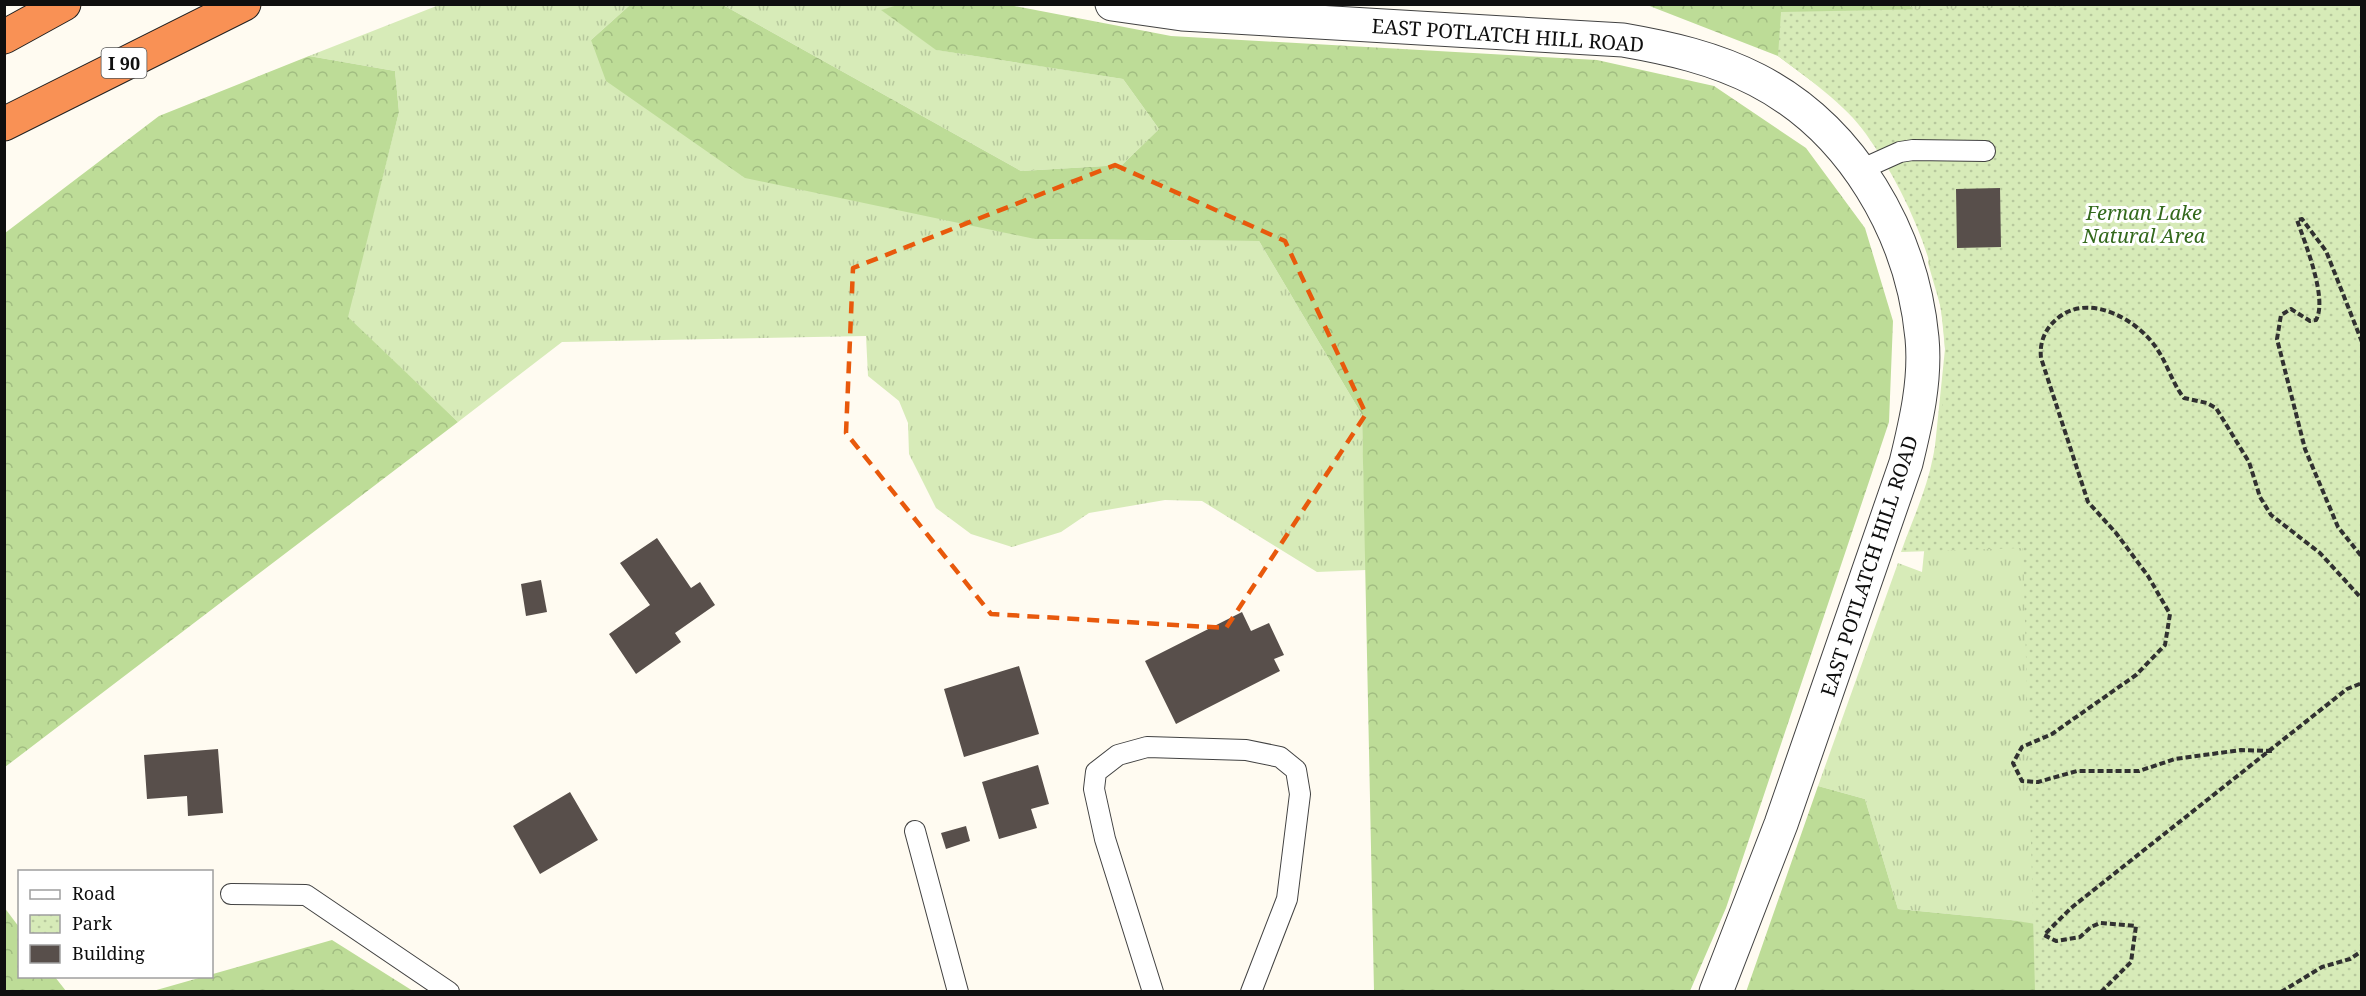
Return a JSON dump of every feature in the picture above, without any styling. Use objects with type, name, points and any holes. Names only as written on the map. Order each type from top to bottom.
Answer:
[{"type":"highway","points":[[4,37],[64,4]]},
{"type":"highway","name":"I 90","points":[[4,124],[244,4]]},
{"type":"street","name":"EAST POTLATCH HILL ROAD","points":[[1112,4],[1182,14],[1604,39],[1671,48],[1717,63],[1758,81],[1793,103],[1830,136],[1860,170],[1884,208],[1902,249],[1915,291],[1922,338],[1922,378],[1916,421],[1906,463],[1781,824],[1716,992]]},
{"type":"lane","points":[[1860,170],[1899,152],[1913,150],[1984,151]]},
{"type":"lane","points":[[1154,992],[1105,839],[1094,789],[1096,772],[1118,755],[1147,747],[1246,750],[1280,757],[1296,770],[1300,794],[1287,899],[1251,992]]},
{"type":"lane","points":[[915,831],[958,992]]},
{"type":"lane","points":[[231,894],[306,895],[449,992]]},
{"type":"path","points":[[2361,342],[2326,251],[2312,235],[2307,223],[2302,219],[2297,220],[2320,292],[2320,313],[2316,320],[2310,321],[2291,309],[2281,315],[2277,339],[2305,449],[2338,527],[2361,557]]},
{"type":"path","points":[[2272,751],[2241,750],[2175,759],[2139,771],[2077,771],[2037,782],[2022,781],[2013,763],[2022,747],[2052,734],[2136,675],[2165,645],[2170,614],[2142,568],[2116,533],[2088,502],[2041,358],[2040,347],[2044,334],[2064,314],[2073,309],[2100,308],[2144,334],[2158,350],[2184,398],[2207,403],[2216,408],[2249,462],[2260,497],[2271,514],[2320,553],[2361,599]]},
{"type":"path","points":[[2101,992],[2131,962],[2136,926],[2100,923],[2091,927],[2080,937],[2063,941],[2056,941],[2044,935],[2071,908],[2347,690],[2361,683]]},
{"type":"path","points":[[2281,992],[2322,967],[2350,959],[2361,951]]},
{"type":"highlighted area","points":[[1115,165],[1285,241],[1366,414],[1226,628],[991,614],[846,433],[853,268]]},
{"type":"green space","points":[[901,4],[1009,5],[1171,36],[1597,60],[1714,86],[1806,148],[1865,228],[1893,321],[1889,422],[1726,908],[1690,991],[1374,991],[1362,415],[1259,241],[1035,239],[745,178],[606,81],[591,40],[630,5],[723,5],[1021,171],[1122,165],[1159,129],[1123,79],[936,50],[881,10]]},
{"type":"green space","points":[[439,5],[630,5],[591,40],[1035,239],[1259,241],[1362,415],[1366,570],[1317,572],[1202,501],[1165,500],[1089,513],[1061,532],[1012,547],[971,534],[936,508],[909,454],[908,423],[899,401],[868,376],[866,336],[562,342],[458,422],[347,317],[399,112],[395,71],[309,56]]},
{"type":"green space","points":[[723,5],[901,5],[882,10],[937,50],[1123,79],[1159,129],[1122,165],[1021,171]]},
{"type":"green space","points":[[1647,5],[1909,5],[1958,59],[1817,85],[1778,56]]},
{"type":"green space","name":"Fernan Lake Natural Area","points":[[1909,5],[2361,5],[2361,991],[2011,920],[1898,909],[1865,799],[1818,786],[1898,563],[1922,572],[1945,349],[1941,308],[1928,263],[1958,59]]},
{"type":"green space","name":"Fernan Lake Natural Area","points":[[2128,5],[2361,5],[2361,991],[2035,991],[2023,548],[1901,552],[1930,469],[1942,403],[1945,349],[1943,320],[1937,292],[1921,236],[1909,209],[1882,158],[1866,134],[1837,102],[1778,56],[1781,12]]},
{"type":"green space","points":[[309,56],[395,71],[399,112],[348,317],[458,422],[5,767],[5,233],[159,116]]},
{"type":"green space","points":[[1818,786],[1865,799],[1898,909],[2011,920],[2289,966],[2327,992],[1746,992]]},
{"type":"green space","points":[[4,907],[18,926],[18,978],[56,978],[66,991],[5,991]]},
{"type":"green space","points":[[332,940],[413,991],[153,991],[199,978],[213,978],[213,974]]},
{"type":"building","points":[[2000,188],[2001,247],[1957,248],[1956,189]]},
{"type":"building","points":[[657,538],[691,588],[700,582],[715,605],[675,633],[681,642],[636,674],[609,634],[650,605],[620,563]]},
{"type":"building","points":[[541,580],[547,612],[526,616],[521,584]]},
{"type":"building","points":[[1242,612],[1251,631],[1269,623],[1284,655],[1274,659],[1280,671],[1176,724],[1145,661]]},
{"type":"building","points":[[1019,666],[1039,734],[964,757],[944,689]]},
{"type":"building","points":[[218,749],[223,813],[188,816],[187,796],[147,799],[144,755]]},
{"type":"building","points":[[1038,765],[1049,804],[1031,809],[1037,828],[999,839],[982,782]]},
{"type":"building","points":[[570,792],[598,840],[540,874],[513,826]]},
{"type":"building","points":[[966,826],[970,841],[946,849],[941,833]]}]
